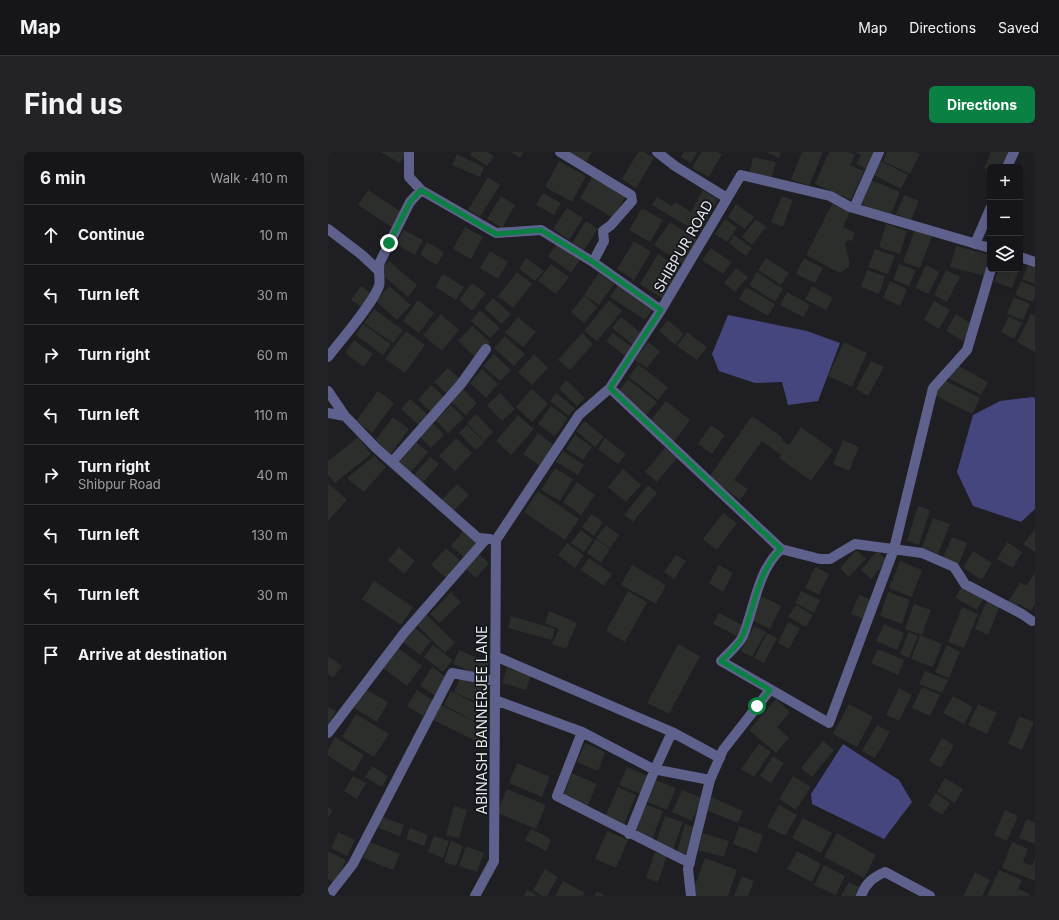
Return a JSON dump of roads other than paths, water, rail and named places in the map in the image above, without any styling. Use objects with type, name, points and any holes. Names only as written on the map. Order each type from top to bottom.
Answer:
[{"type":"street","points":[[409,152],[409,178],[421,190],[496,234],[541,230],[593,262],[661,310]]},
{"type":"street","points":[[560,152],[631,194],[632,201],[603,232],[604,242],[593,262]]},
{"type":"street","points":[[656,152],[675,166],[727,198]]},
{"type":"street","points":[[854,208],[879,152]]},
{"type":"street","points":[[1008,164],[1014,152]]},
{"type":"street","name":"SHIBPUR ROAD","points":[[328,733],[404,633],[491,540],[579,415],[610,388],[661,310],[741,175],[830,196],[854,208],[987,247]]},
{"type":"street","points":[[328,357],[364,309],[379,286],[378,270],[398,223],[410,202],[421,190]]},
{"type":"street","points":[[975,244],[987,216]]},
{"type":"street","points":[[328,229],[362,255],[378,270]]},
{"type":"street","points":[[1023,258],[1035,262]]},
{"type":"street","points":[[781,549],[771,558],[759,583],[742,637],[721,661],[829,723],[894,549],[933,388],[967,350],[990,272]]},
{"type":"street","points":[[392,462],[461,384],[486,349]]},
{"type":"street","points":[[610,388],[781,549],[820,559],[830,558],[855,544],[922,553],[954,567],[965,584],[1034,621]]},
{"type":"street","points":[[328,391],[345,416],[392,462],[478,538],[491,540]]},
{"type":"street","points":[[328,413],[345,416]]},
{"type":"street","name":"ABINASH BANNERJEE LANE","points":[[475,896],[494,861],[495,656],[491,540]]},
{"type":"street","points":[[495,656],[672,732],[720,758]]},
{"type":"street","points":[[328,896],[353,864],[452,673],[495,681]]},
{"type":"street","points":[[691,896],[688,869],[710,780],[723,750],[770,690]]},
{"type":"street","points":[[495,700],[582,732],[655,769],[710,780]]},
{"type":"street","points":[[582,732],[557,796],[629,834],[690,863]]},
{"type":"street","points":[[629,834],[655,769],[672,732]]},
{"type":"street","points":[[861,896],[866,884],[873,878],[885,872],[930,896]]}]
